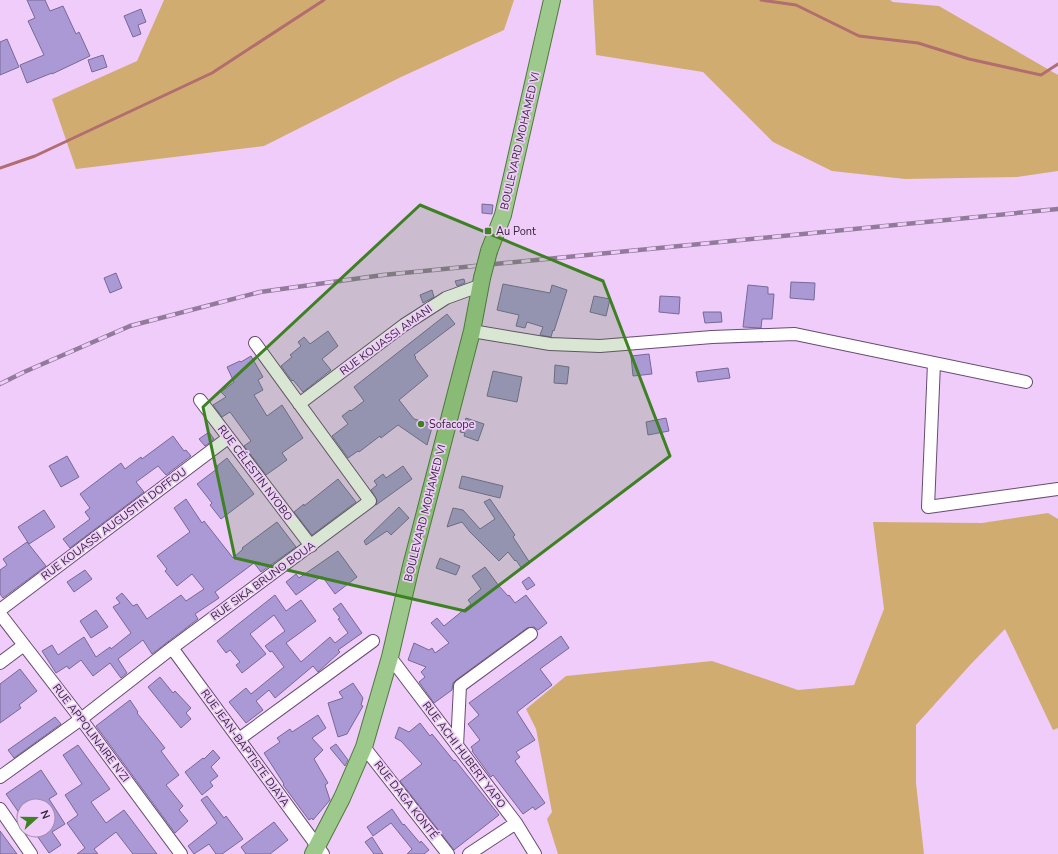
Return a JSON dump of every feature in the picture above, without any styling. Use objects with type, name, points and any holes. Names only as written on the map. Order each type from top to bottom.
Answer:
[{"type":"main road","name":"BOULEVARD MOHAMED VI","points":[[318,852],[364,747],[390,657],[411,566],[472,331],[481,282],[489,251],[503,215],[552,0]]},
{"type":"street","name":"RUE KOUASSI AMANI","points":[[299,404],[404,325],[446,298],[481,282]]},
{"type":"street","points":[[472,331],[550,344],[600,346],[712,337],[795,334],[1026,382]]},
{"type":"street","name":"RUE SIKA BRUNO BOUA","points":[[0,777],[81,719],[172,648],[370,501],[255,343]]},
{"type":"street","points":[[934,363],[928,507],[1058,489]]},
{"type":"street","name":"RUE CÉLESTIN NYOBO","points":[[200,400],[310,546]]},
{"type":"street","name":"RUE KOUASSI AUGUSTIN DOFFOU","points":[[0,610],[228,438]]},
{"type":"street","name":"RUE APPOLINAIRE N'ZI","points":[[0,614],[81,719],[181,854]]},
{"type":"street","points":[[457,746],[460,686],[531,634]]},
{"type":"street","points":[[239,739],[373,641]]},
{"type":"street","points":[[0,663],[24,645]]},
{"type":"street","name":"RUE JEAN-BAPTISTE DJAYA","points":[[172,648],[239,739],[318,852]]},
{"type":"street","name":"RUE ACHI HUBERT YAPO","points":[[390,657],[516,824],[535,854]]},
{"type":"street","name":"RUE DAGA KONTÉ","points":[[364,747],[448,854]]},
{"type":"street","points":[[0,809],[31,854]]},
{"type":"street","points":[[469,854],[516,824]]},
{"type":"highlighted area","points":[[420,205],[603,281],[670,456],[465,611],[235,558],[203,407]]},
{"type":"shaded area","points":[[164,0],[514,0],[504,30],[401,77],[264,146],[76,169],[52,99],[137,61]]},
{"type":"shaded area","points":[[593,0],[890,0],[893,2],[939,6],[1058,75],[1058,171],[1017,177],[905,179],[832,171],[773,142],[703,72],[596,55]]},
{"type":"shaded area","points":[[1048,513],[1058,519],[1058,728],[1053,730],[1005,629],[916,725],[916,783],[924,854],[558,854],[547,819],[552,812],[536,729],[526,709],[566,676],[712,661],[798,690],[854,685],[884,609],[873,522],[982,523]]},
{"type":"building","points":[[27,0],[45,0],[50,11],[63,6],[76,34],[79,32],[90,56],[52,74],[27,83],[20,65],[44,55],[28,21],[35,18]]},
{"type":"building","points":[[141,9],[146,22],[138,25],[141,34],[133,37],[124,16]]},
{"type":"building","points":[[7,39],[19,67],[0,75],[0,42]]},
{"type":"building","points":[[103,55],[107,67],[92,72],[88,60]]},
{"type":"building","points":[[482,204],[493,205],[492,214],[482,213]]},
{"type":"building","points":[[116,273],[122,288],[110,293],[104,278]]},
{"type":"building","points":[[464,279],[465,283],[457,286],[455,281]]},
{"type":"building","points":[[791,282],[815,283],[814,300],[790,298]]},
{"type":"building","points":[[503,284],[550,293],[552,285],[567,290],[551,337],[540,335],[543,327],[527,322],[525,328],[516,326],[519,315],[497,310]]},
{"type":"building","points":[[748,285],[768,287],[768,294],[774,294],[772,319],[762,319],[761,328],[743,327]]},
{"type":"building","points":[[432,290],[434,297],[423,303],[420,295]]},
{"type":"building","points":[[594,296],[610,299],[606,316],[590,312]]},
{"type":"building","points":[[660,296],[680,297],[679,314],[659,312]]},
{"type":"building","points":[[703,312],[721,312],[722,322],[705,323]]},
{"type":"building","points":[[447,314],[455,324],[414,355],[428,376],[399,400],[414,419],[433,424],[427,445],[398,425],[381,438],[380,436],[359,452],[358,451],[348,458],[332,436],[348,424],[342,416],[364,401],[354,387]]},
{"type":"building","points":[[328,331],[338,346],[322,359],[331,370],[303,392],[293,380],[292,381],[281,366],[292,357],[290,355],[301,346],[298,342],[304,337],[310,344]]},
{"type":"building","points":[[649,354],[652,374],[633,376],[631,356]]},
{"type":"building","points":[[251,356],[263,377],[258,380],[263,390],[254,395],[267,416],[282,405],[303,438],[282,453],[287,460],[266,475],[244,446],[251,441],[230,412],[222,417],[213,405],[226,397],[221,392],[234,382],[227,367],[240,361],[241,362]]},
{"type":"building","points":[[555,365],[569,367],[567,384],[554,383]]},
{"type":"building","points":[[728,368],[730,378],[698,382],[696,372]]},
{"type":"building","points":[[493,371],[522,377],[517,402],[487,396]]},
{"type":"building","points":[[466,418],[484,424],[478,441],[464,436],[465,433],[460,432]]},
{"type":"building","points":[[666,418],[669,431],[648,435],[646,422]]},
{"type":"building","points":[[209,432],[214,439],[205,446],[199,439]]},
{"type":"building","points":[[173,436],[184,451],[186,450],[191,456],[166,475],[158,466],[136,482],[144,492],[70,548],[63,539],[90,519],[85,512],[90,508],[80,494],[121,463],[125,469],[141,457],[142,459]]},
{"type":"building","points":[[67,456],[79,477],[61,487],[49,466]]},
{"type":"building","points":[[227,458],[254,494],[221,519],[210,505],[212,503],[197,484],[218,468],[217,466]]},
{"type":"building","points":[[403,466],[412,479],[376,505],[377,500],[371,490],[377,485],[374,481],[383,474],[386,478]]},
{"type":"building","points":[[462,476],[503,486],[500,498],[459,488]]},
{"type":"building","points":[[338,479],[356,502],[312,535],[294,512],[304,504],[304,506]]},
{"type":"building","points":[[186,499],[202,523],[204,521],[233,558],[243,549],[242,548],[277,522],[296,547],[261,572],[254,563],[215,592],[219,598],[195,614],[198,619],[152,654],[143,640],[118,659],[127,673],[121,678],[110,663],[93,676],[81,660],[69,669],[67,666],[56,673],[42,651],[52,645],[58,655],[84,637],[96,657],[110,647],[111,649],[131,633],[113,607],[120,603],[116,598],[122,593],[133,606],[137,604],[147,619],[181,595],[186,601],[204,589],[192,574],[177,586],[165,571],[167,569],[157,556],[190,532],[174,508]]},
{"type":"building","points":[[490,499],[515,535],[513,537],[530,563],[522,569],[508,552],[499,561],[462,522],[447,527],[453,508],[463,510],[480,529],[495,519],[484,502]]},
{"type":"building","points":[[399,507],[409,518],[391,535],[387,531],[366,545],[364,541]]},
{"type":"building","points":[[44,510],[55,527],[29,544],[18,527]]},
{"type":"building","points":[[27,542],[46,566],[3,598],[0,594],[0,570],[7,565],[3,559]]},
{"type":"building","points":[[338,551],[357,577],[335,594],[322,576],[296,595],[286,582],[296,574],[299,578]]},
{"type":"building","points":[[440,558],[460,566],[456,575],[436,568]]},
{"type":"building","points":[[485,567],[499,586],[515,603],[526,595],[547,623],[538,630],[534,627],[527,628],[456,680],[453,683],[452,690],[434,703],[419,682],[425,677],[421,672],[426,667],[408,660],[414,643],[429,650],[432,648],[435,653],[449,643],[431,623],[437,618],[444,626],[471,604],[468,600],[481,589],[472,576]]},
{"type":"building","points":[[85,570],[92,579],[74,592],[67,582]]},
{"type":"building","points":[[529,577],[535,585],[527,590],[522,582]]},
{"type":"building","points":[[275,595],[286,611],[301,600],[316,621],[286,643],[301,662],[330,637],[335,643],[348,633],[333,609],[341,603],[362,633],[338,650],[340,652],[318,672],[313,666],[275,698],[269,690],[256,701],[263,710],[246,723],[229,702],[246,688],[251,694],[284,667],[272,651],[270,652],[265,646],[285,631],[274,615],[250,634],[266,654],[242,673],[236,665],[240,662],[230,650],[226,653],[217,641]]},
{"type":"building","points":[[96,610],[108,627],[91,638],[80,621]]},
{"type":"building","points":[[561,636],[569,648],[540,669],[552,685],[517,712],[535,740],[516,752],[520,757],[515,761],[545,803],[535,810],[533,807],[523,814],[493,775],[491,777],[472,751],[473,750],[471,747],[480,740],[468,724],[479,715],[469,703]]},
{"type":"building","points":[[20,669],[37,691],[19,705],[21,708],[0,723],[0,684]]},
{"type":"building","points":[[160,677],[173,693],[175,691],[191,708],[186,713],[191,719],[181,728],[148,687]]},
{"type":"building","points":[[353,683],[363,698],[361,705],[363,706],[347,734],[338,737],[328,703],[343,698],[339,692]]},
{"type":"building","points":[[130,700],[138,712],[137,713],[165,748],[161,751],[179,775],[166,785],[183,806],[179,810],[188,821],[175,833],[96,726]]},
{"type":"building","points":[[318,715],[326,728],[312,738],[323,750],[314,759],[328,783],[325,785],[330,800],[313,820],[312,818],[309,820],[283,785],[284,784],[264,753],[280,742],[277,738],[290,729],[292,732]]},
{"type":"building","points":[[55,717],[61,724],[14,758],[8,750]]},
{"type":"building","points":[[420,723],[430,736],[432,734],[454,761],[455,760],[499,815],[454,850],[400,781],[422,764],[401,741],[395,738],[399,727],[409,732]]},
{"type":"building","points":[[336,744],[348,760],[345,766],[330,748]]},
{"type":"building","points":[[78,745],[110,789],[91,802],[106,823],[124,810],[157,854],[133,854],[116,832],[94,849],[98,854],[77,854],[85,848],[67,823],[78,815],[65,795],[82,784],[63,755]]},
{"type":"building","points":[[213,750],[220,758],[211,767],[218,776],[210,782],[213,786],[202,795],[185,772],[203,758],[204,759]]},
{"type":"building","points":[[41,770],[57,794],[51,798],[16,798],[16,808],[6,794]]},
{"type":"building","points":[[207,796],[224,818],[226,816],[243,839],[222,854],[216,854],[209,844],[194,854],[188,846],[217,823],[201,800]]},
{"type":"building","points":[[392,809],[403,825],[404,824],[420,843],[421,841],[429,850],[424,854],[407,854],[412,849],[391,823],[373,836],[367,827]]},
{"type":"building","points":[[56,810],[65,824],[56,830]]},
{"type":"building","points":[[274,822],[288,840],[270,854],[246,854],[241,847]]},
{"type":"building","points":[[0,831],[17,854],[0,854]]},
{"type":"building","points":[[372,837],[383,854],[374,854],[365,842]]},
{"type":"building","points":[[39,838],[56,838],[61,845],[49,853]]},
{"type":"waterway","points":[[0,168],[35,156],[212,73],[324,0]]},
{"type":"waterway","points":[[761,0],[796,5],[859,36],[918,43],[969,59],[1041,75],[1058,64]]},
{"type":"railway","points":[[0,384],[130,326],[260,292],[383,275],[1058,209]]},
{"type":"place","name":"Au Pont","points":[[488,231]]},
{"type":"place","name":"Sofacope","points":[[421,424]]}]
